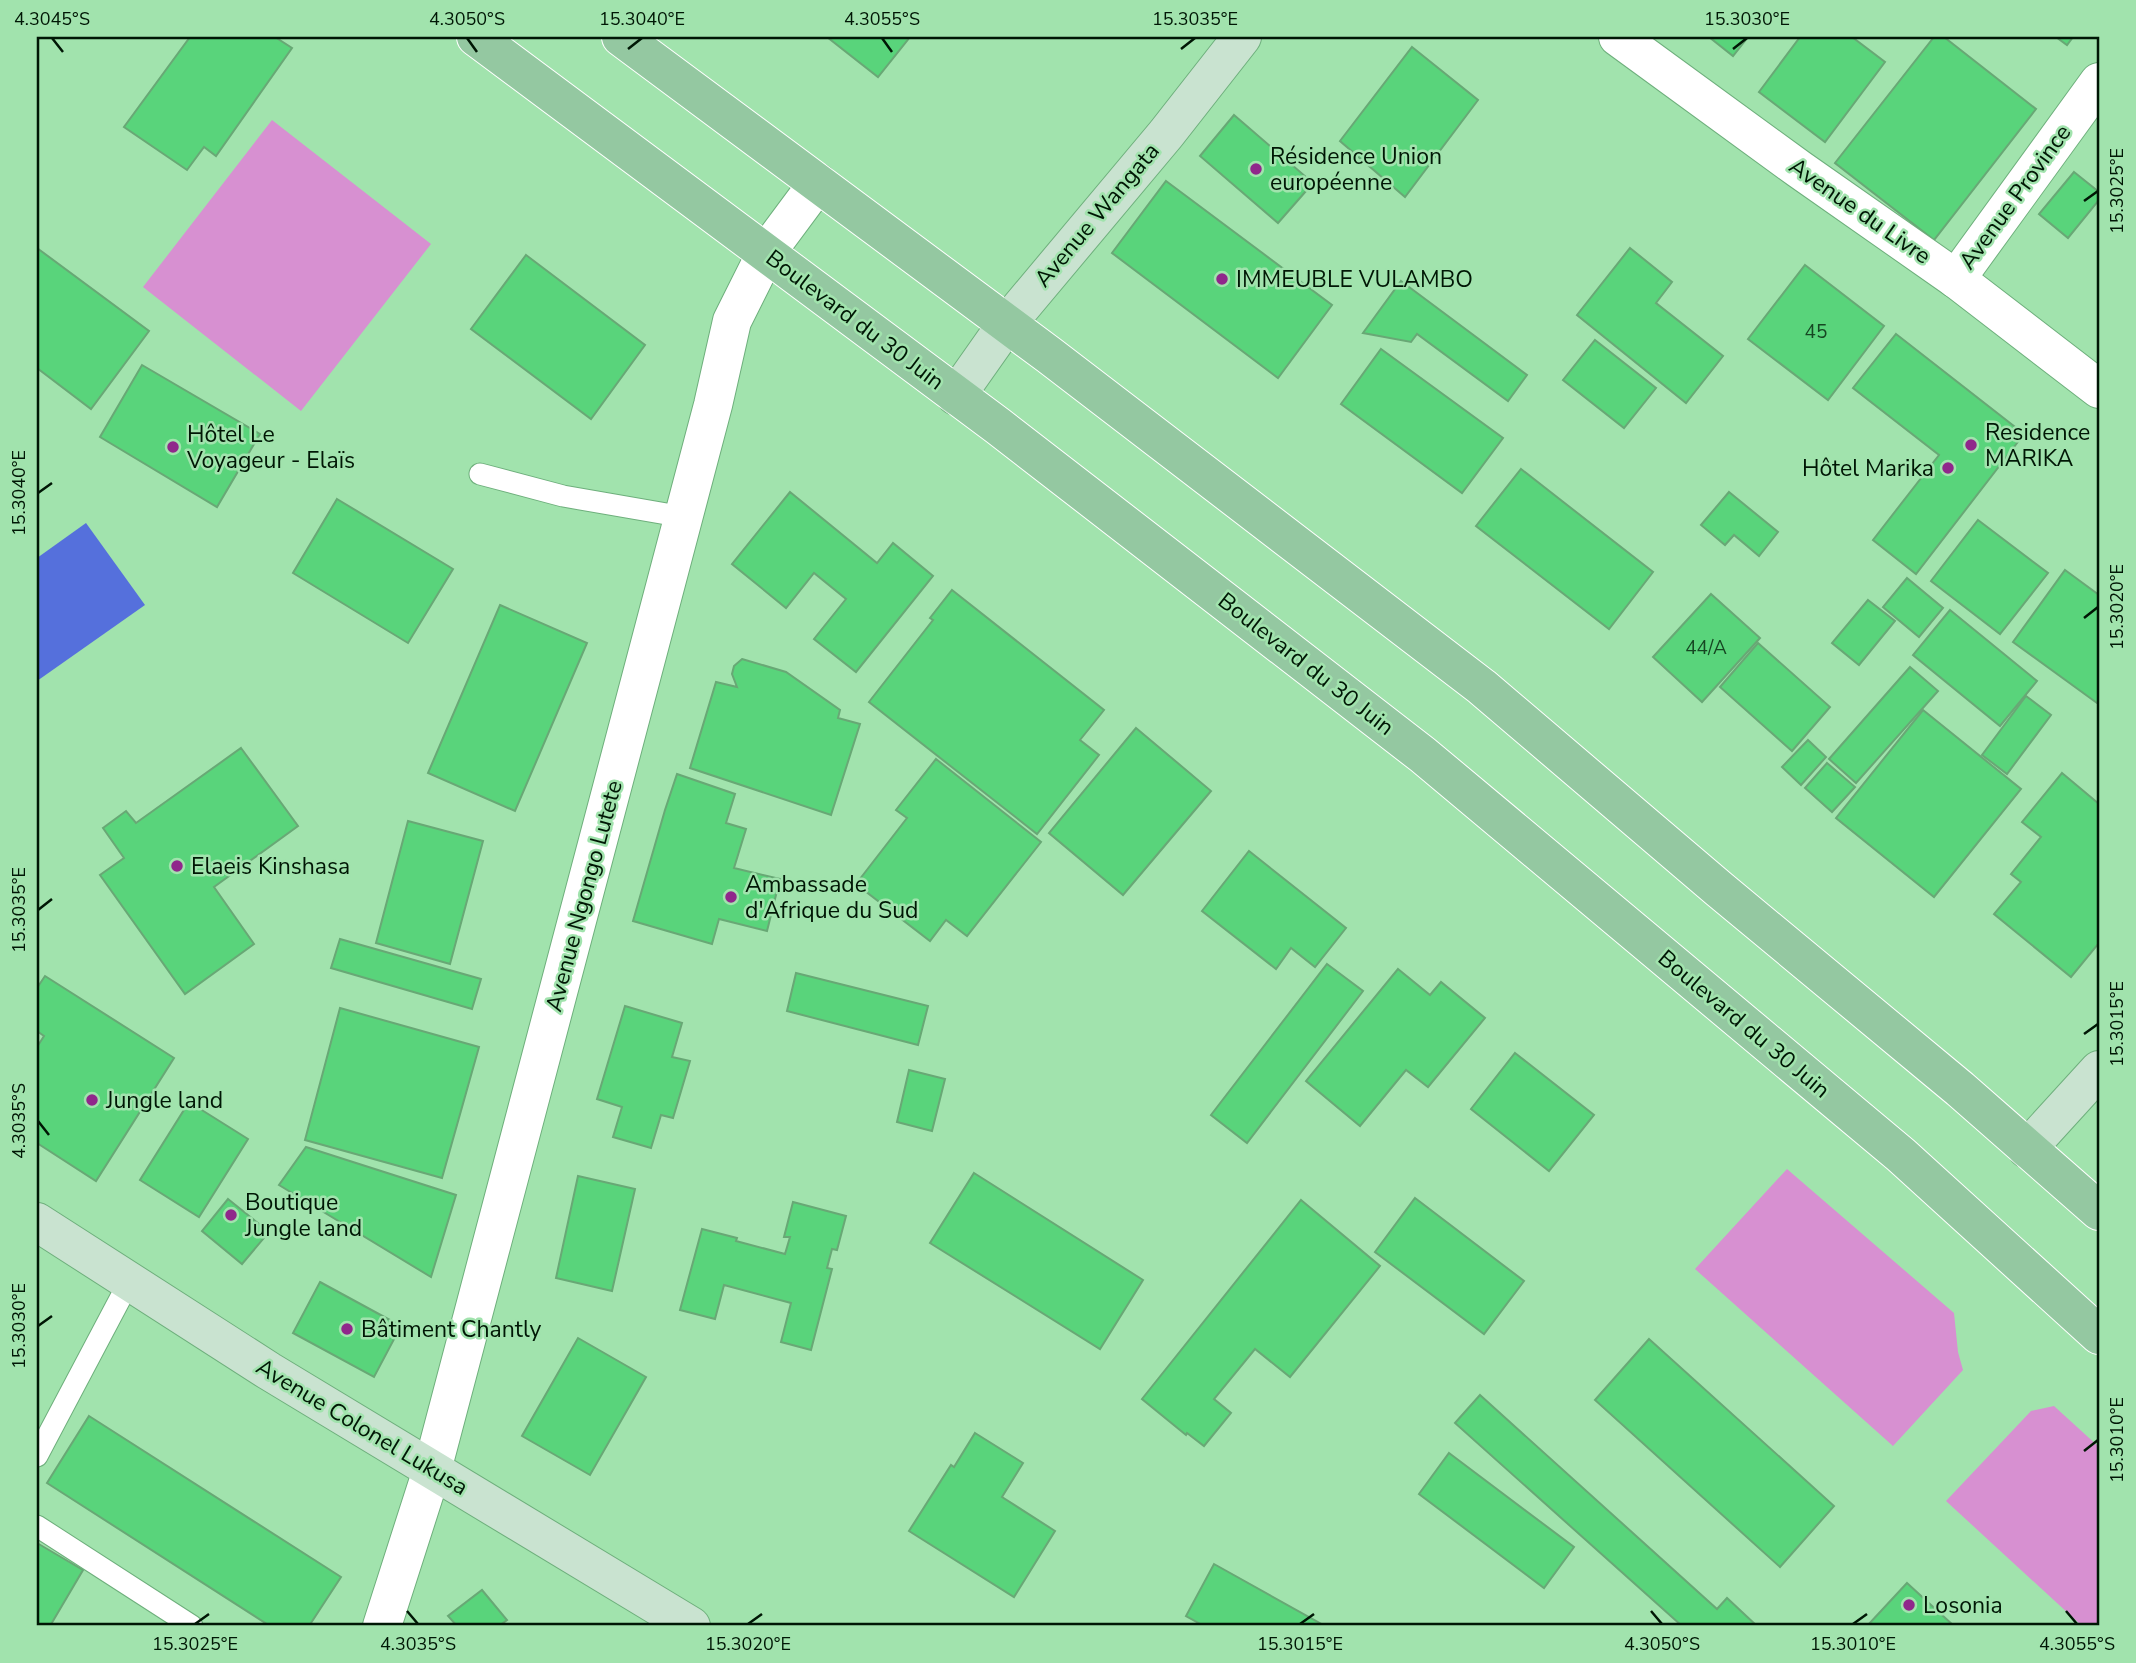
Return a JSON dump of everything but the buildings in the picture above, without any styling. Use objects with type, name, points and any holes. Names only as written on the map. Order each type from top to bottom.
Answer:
[{"type":"main road","name":"Boulevard du 30 Juin","points":[[477,37],[1020,443],[1423,755],[1901,1155],[2099,1335]]},
{"type":"main road","points":[[621,37],[1049,355],[1482,687],[1719,890],[1960,1089],[2099,1211]]},
{"type":"main road","name":"Avenue Wangata","points":[[956,396],[1006,325],[1166,134],[1242,37]]},
{"type":"main road","points":[[2027,1149],[2099,1070]]},
{"type":"main road","name":"Avenue Colonel Lukusa","points":[[37,1222],[269,1371],[691,1626]]},
{"type":"street","name":"Avenue du Livre","points":[[1619,37],[1956,279],[2099,389]]},
{"type":"street","name":"Avenue Province","points":[[1956,279],[2099,82]]},
{"type":"street","name":"Avenue Ngongo Lutete","points":[[382,1626],[432,1470],[684,517],[732,321],[766,253],[818,183]]},
{"type":"lane","points":[[480,474],[564,496],[684,517]]},
{"type":"lane","points":[[37,1456],[129,1282]]},
{"type":"lane","points":[[37,1526],[192,1626]]},
{"type":"shaded area","points":[[272,120],[431,244],[301,411],[143,287]]},
{"type":"shaded area","points":[[1787,1169],[1954,1313],[1958,1352],[1963,1370],[1893,1446],[1695,1269]]},
{"type":"shaded area","points":[[2054,1406],[2099,1447],[2099,1626],[2082,1626],[1946,1501],[2031,1411]]},
{"type":"water","points":[[86,523],[145,605],[37,681],[37,558]]},
{"type":"place","name":"Résidence Union européenne","points":[[1256,169]]},
{"type":"place","name":"IMMEUBLE VULAMBO","points":[[1222,279]]},
{"type":"place","name":"Residence MARIKA","points":[[1971,445]]},
{"type":"place","name":"Hôtel Le Voyageur - Elaïs","points":[[173,447]]},
{"type":"place","name":"Hôtel Marika","points":[[1948,468]]},
{"type":"place","name":"Elaeis Kinshasa","points":[[177,866]]},
{"type":"place","name":"Ambassade d'Afrique du Sud","points":[[731,897]]},
{"type":"place","name":"Jungle land","points":[[92,1100]]},
{"type":"place","name":"Boutique Jungle land","points":[[231,1215]]},
{"type":"place","name":"Bâtiment Chantly","points":[[347,1329]]},
{"type":"place","name":"Losonia","points":[[1909,1605]]}]
